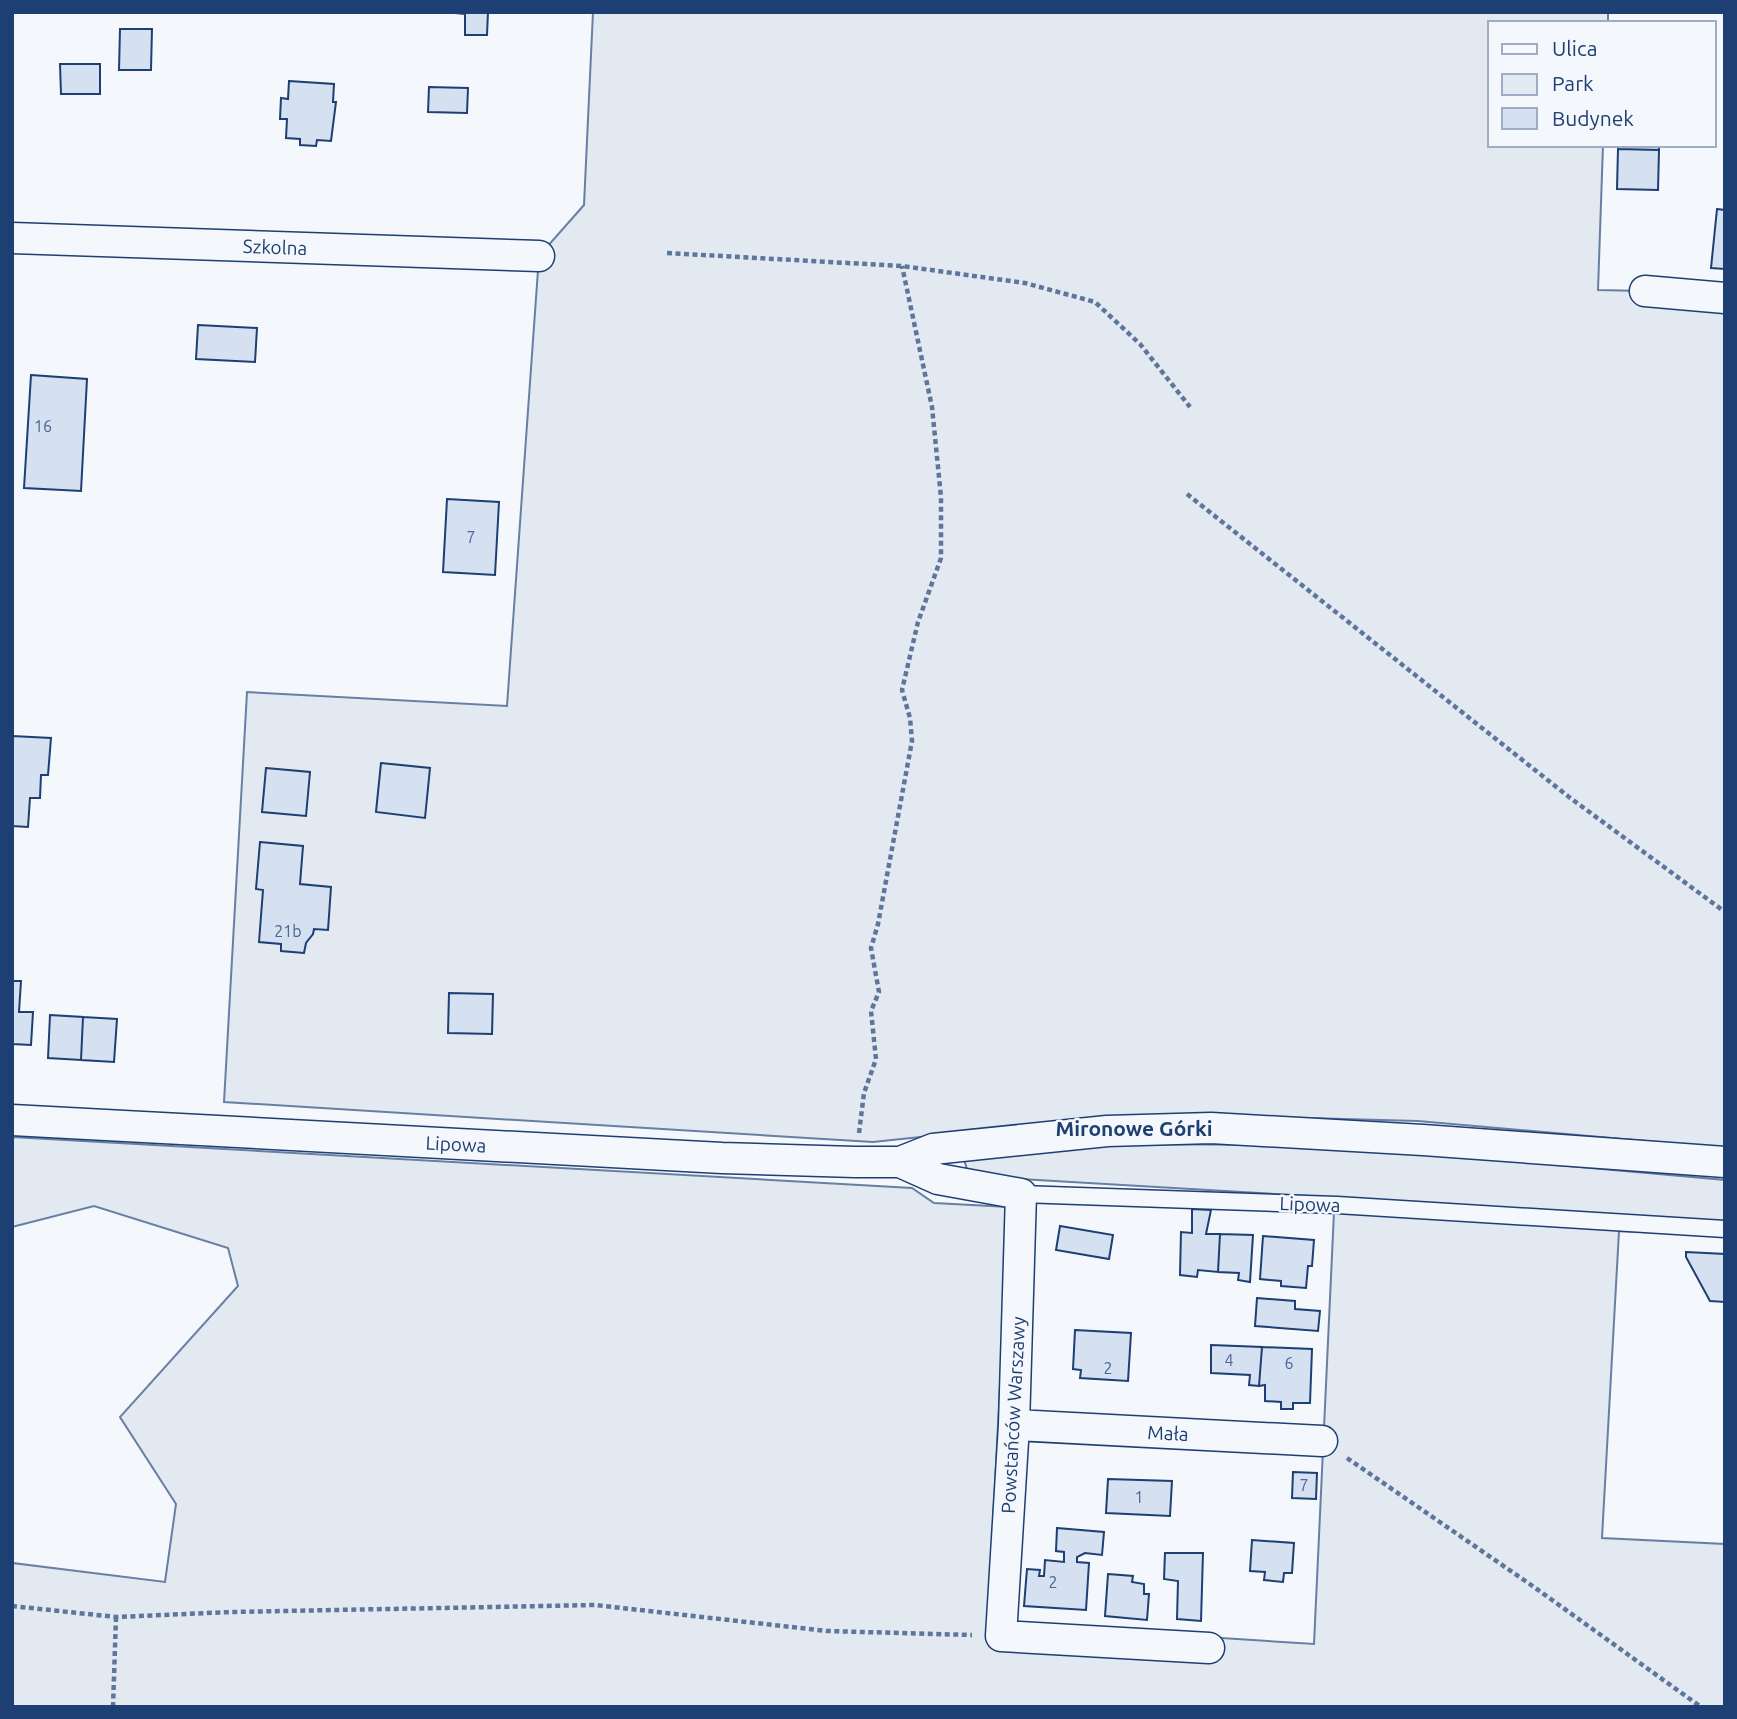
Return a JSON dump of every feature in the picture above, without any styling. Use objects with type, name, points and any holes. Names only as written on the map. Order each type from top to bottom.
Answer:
[{"type":"street","name":"Szkolna","points":[[12,238],[539,256]]},
{"type":"street","points":[[1646,291],[1725,298]]},
{"type":"street","name":"Lipowa","points":[[12,1120],[722,1158],[855,1162],[900,1162],[933,1149],[1107,1131],[1211,1128],[1725,1162]]},
{"type":"street","name":"Lipowa","points":[[900,1162],[938,1179],[1021,1194]]},
{"type":"street","name":"Powstańców Warszawy","points":[[1001,1636],[1014,1425],[1021,1194]]},
{"type":"street","name":"Mała","points":[[1014,1425],[1322,1441]]},
{"type":"street","points":[[1001,1636],[1209,1648]]},
{"type":"lane","name":"Lipowa","points":[[1021,1194],[1337,1205],[1725,1229]]},
{"type":"path","points":[[667,253],[902,266],[1025,283],[1095,302],[1140,344],[1190,407]]},
{"type":"path","points":[[855,1162],[864,1093],[876,1059],[872,1011],[879,992],[871,948],[878,924],[912,741],[911,718],[902,690],[918,622],[941,558],[941,497],[932,407],[902,266]]},
{"type":"path","points":[[1187,494],[1569,797],[1725,912]]},
{"type":"path","points":[[1322,1441],[1702,1707]]},
{"type":"path","points":[[12,1606],[116,1617],[595,1605],[827,1631],[1001,1636]]},
{"type":"path","points":[[113,1707],[116,1617]]},
{"type":"green space","points":[[593,12],[1608,12],[1608,21],[1488,21],[1488,147],[1603,147],[1598,290],[1725,298],[1725,1148],[1418,1121],[1202,1115],[987,1130],[873,1142],[224,1102],[247,692],[507,706],[539,256],[584,205]]},
{"type":"green space","points":[[12,1137],[912,1188],[934,1203],[1009,1207],[988,1623],[1314,1644],[1334,1212],[1342,1198],[969,1176],[963,1156],[1081,1144],[1335,1145],[1725,1180],[1725,1235],[1619,1231],[1602,1538],[1725,1544],[1725,1707],[12,1707],[12,1563],[165,1582],[176,1504],[120,1417],[238,1286],[228,1248],[94,1206],[12,1227]]},
{"type":"building","points":[[445,12],[488,12],[487,35],[465,35],[465,14]]},
{"type":"building","points":[[120,29],[152,29],[151,70],[119,70]]},
{"type":"building","points":[[60,64],[100,64],[100,94],[61,94]]},
{"type":"building","points":[[289,81],[334,84],[333,102],[336,102],[331,141],[317,140],[316,146],[300,145],[300,139],[286,138],[287,119],[280,119],[281,98],[288,99]]},
{"type":"building","points":[[429,87],[468,88],[467,113],[428,112]]},
{"type":"building","points":[[1618,147],[1659,147],[1659,150]]},
{"type":"building","points":[[1618,149],[1659,150],[1658,190],[1617,189]]},
{"type":"building","points":[[1717,209],[1725,210],[1725,269],[1711,268]]},
{"type":"building","points":[[198,325],[257,328],[255,362],[196,359]]},
{"type":"building","points":[[31,375],[87,379],[81,491],[24,488]]},
{"type":"building","points":[[447,499],[499,502],[495,575],[443,572]]},
{"type":"building","points":[[12,736],[51,738],[48,775],[41,775],[40,798],[30,798],[28,827],[12,826]]},
{"type":"building","points":[[381,763],[430,768],[425,818],[376,812]]},
{"type":"building","points":[[266,768],[310,772],[306,816],[262,812]]},
{"type":"building","points":[[260,842],[303,846],[300,884],[331,887],[328,930],[314,929],[304,953],[281,951],[281,944],[259,942],[263,890],[256,889]]},
{"type":"building","points":[[12,981],[21,981],[19,1012],[33,1012],[31,1045],[12,1044]]},
{"type":"building","points":[[449,993],[493,994],[492,1034],[448,1033]]},
{"type":"building","points":[[50,1015],[83,1017],[81,1060],[48,1058]]},
{"type":"building","points":[[83,1017],[117,1019],[114,1062],[81,1060]]},
{"type":"building","points":[[1192,1209],[1211,1210],[1206,1234],[1220,1234],[1218,1272],[1198,1270],[1197,1277],[1180,1275],[1181,1232],[1192,1233]]},
{"type":"building","points":[[1060,1226],[1113,1235],[1109,1259],[1056,1250]]},
{"type":"building","points":[[1220,1234],[1253,1235],[1250,1282],[1238,1280],[1239,1273],[1218,1272]]},
{"type":"building","points":[[1263,1236],[1314,1240],[1312,1266],[1308,1266],[1306,1288],[1281,1286],[1281,1281],[1260,1279]]},
{"type":"building","points":[[1686,1252],[1725,1254],[1725,1302],[1710,1301],[1686,1257]]},
{"type":"building","points":[[1257,1298],[1295,1301],[1295,1309],[1320,1311],[1318,1331],[1255,1326]]},
{"type":"building","points":[[1075,1330],[1131,1333],[1128,1381],[1080,1378],[1081,1370],[1073,1369]]},
{"type":"building","points":[[1211,1345],[1262,1347],[1259,1386],[1249,1385],[1250,1375],[1211,1373]]},
{"type":"building","points":[[1262,1347],[1312,1349],[1310,1403],[1293,1403],[1293,1409],[1281,1409],[1281,1402],[1265,1401],[1265,1385],[1259,1386]]},
{"type":"building","points":[[1293,1472],[1317,1473],[1316,1499],[1292,1498]]},
{"type":"building","points":[[1108,1479],[1172,1481],[1170,1516],[1106,1513]]},
{"type":"building","points":[[1057,1528],[1104,1532],[1102,1555],[1085,1553],[1077,1557],[1077,1562],[1089,1563],[1086,1610],[1024,1606],[1027,1569],[1040,1570],[1039,1576],[1044,1576],[1045,1560],[1064,1562],[1064,1552],[1056,1551]]},
{"type":"building","points":[[1252,1540],[1294,1543],[1292,1573],[1284,1573],[1283,1582],[1264,1580],[1265,1572],[1250,1571]]},
{"type":"building","points":[[1165,1553],[1203,1553],[1201,1621],[1177,1619],[1178,1581],[1164,1579]]},
{"type":"building","points":[[1108,1574],[1133,1576],[1132,1582],[1144,1584],[1144,1594],[1149,1594],[1147,1620],[1105,1616]]},
{"type":"district","name":"Mironowe Górki","points":[[1134,1128]]}]
